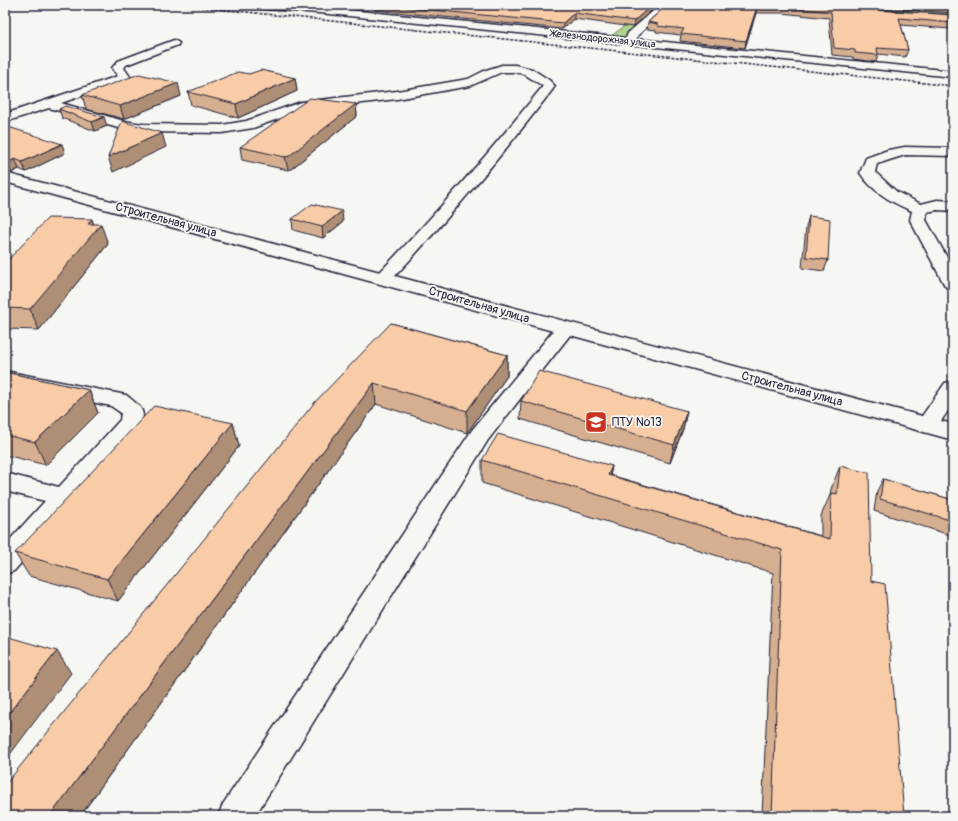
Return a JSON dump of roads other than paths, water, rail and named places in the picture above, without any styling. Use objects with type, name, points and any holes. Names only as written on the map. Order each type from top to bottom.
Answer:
[{"type":"street","name":"Железнодорожная улица","points":[[252,5],[319,10],[953,74]]},
{"type":"street","points":[[319,10],[330,5]]},
{"type":"street","points":[[630,42],[632,35],[666,5]]},
{"type":"street","points":[[849,10],[862,9]]},
{"type":"street","points":[[5,118],[125,78],[118,68],[122,63],[174,43]]},
{"type":"street","points":[[50,104],[123,125],[143,128],[222,129],[248,125],[301,106],[398,95],[470,82],[501,69],[512,68],[526,70],[547,83],[549,86],[537,103],[506,141],[438,222],[384,278]]},
{"type":"street","points":[[953,152],[893,153],[870,161],[867,173],[880,187],[897,200],[920,209],[938,205],[953,206]]},
{"type":"street","name":"Строительная улица","points":[[5,177],[384,278],[565,329],[953,432]]},
{"type":"street","points":[[920,209],[918,220],[953,284]]},
{"type":"street","points":[[235,816],[480,435],[565,329]]},
{"type":"street","points":[[5,378],[118,400],[132,411],[131,422],[5,563]]},
{"type":"street","points":[[926,425],[953,388]]},
{"type":"street","points":[[5,482],[64,497]]},
{"type":"railway","points":[[179,5],[953,86]]},
{"type":"place","name":"ПТУ №13","points":[[596,422]]}]
